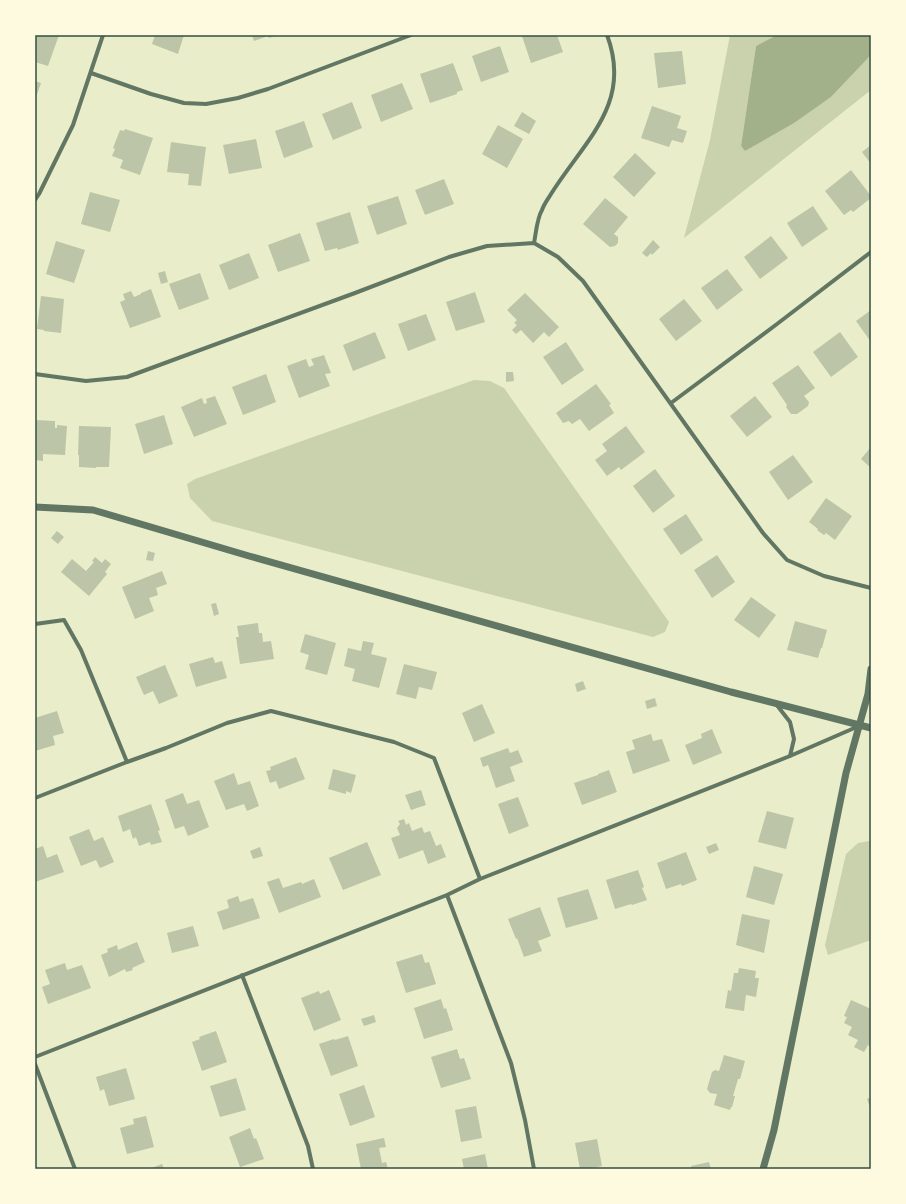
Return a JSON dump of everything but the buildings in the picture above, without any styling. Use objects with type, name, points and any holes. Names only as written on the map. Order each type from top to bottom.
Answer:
[{"type":"street","points":[[35,200],[40,194],[74,125],[103,35]]},
{"type":"street","points":[[91,73],[151,94],[184,103],[206,104],[238,98],[268,89],[411,35]]},
{"type":"street","points":[[534,243],[541,211],[604,116],[612,95],[615,70],[612,46],[608,35]]},
{"type":"street","points":[[35,374],[86,381],[128,377],[450,257],[487,246],[534,243],[558,257],[583,281],[763,533],[787,560],[824,576],[871,588]]},
{"type":"street","points":[[671,403],[871,252]]},
{"type":"street","points":[[35,507],[93,510],[265,561],[731,692],[871,728]]},
{"type":"street","points":[[35,624],[64,620],[82,650],[127,762]]},
{"type":"street","points":[[763,1169],[774,1130],[846,772],[868,694],[871,669]]},
{"type":"street","points":[[776,703],[790,722],[794,739],[790,756]]},
{"type":"street","points":[[35,798],[227,723],[271,711],[394,742],[434,758],[480,879]]},
{"type":"street","points":[[35,1057],[447,895],[480,879],[790,756],[859,726]]},
{"type":"street","points":[[447,895],[511,1063],[525,1120],[534,1169]]},
{"type":"street","points":[[242,975],[308,1146],[313,1169]]},
{"type":"street","points":[[35,1064],[75,1169]]},
{"type":"shaded area","points":[[730,35],[777,35],[756,46],[741,146],[745,151],[831,97],[871,55],[871,90],[684,238],[710,140]]},
{"type":"shaded area","points":[[777,35],[871,35],[871,55],[831,97],[794,123],[745,151],[741,146],[756,46]]},
{"type":"shaded area","points":[[474,380],[490,381],[504,388],[669,622],[665,632],[653,637],[212,521],[190,498],[187,484],[195,479]]},
{"type":"shaded area","points":[[871,842],[871,940],[828,955],[825,945],[846,854],[858,843]]}]
